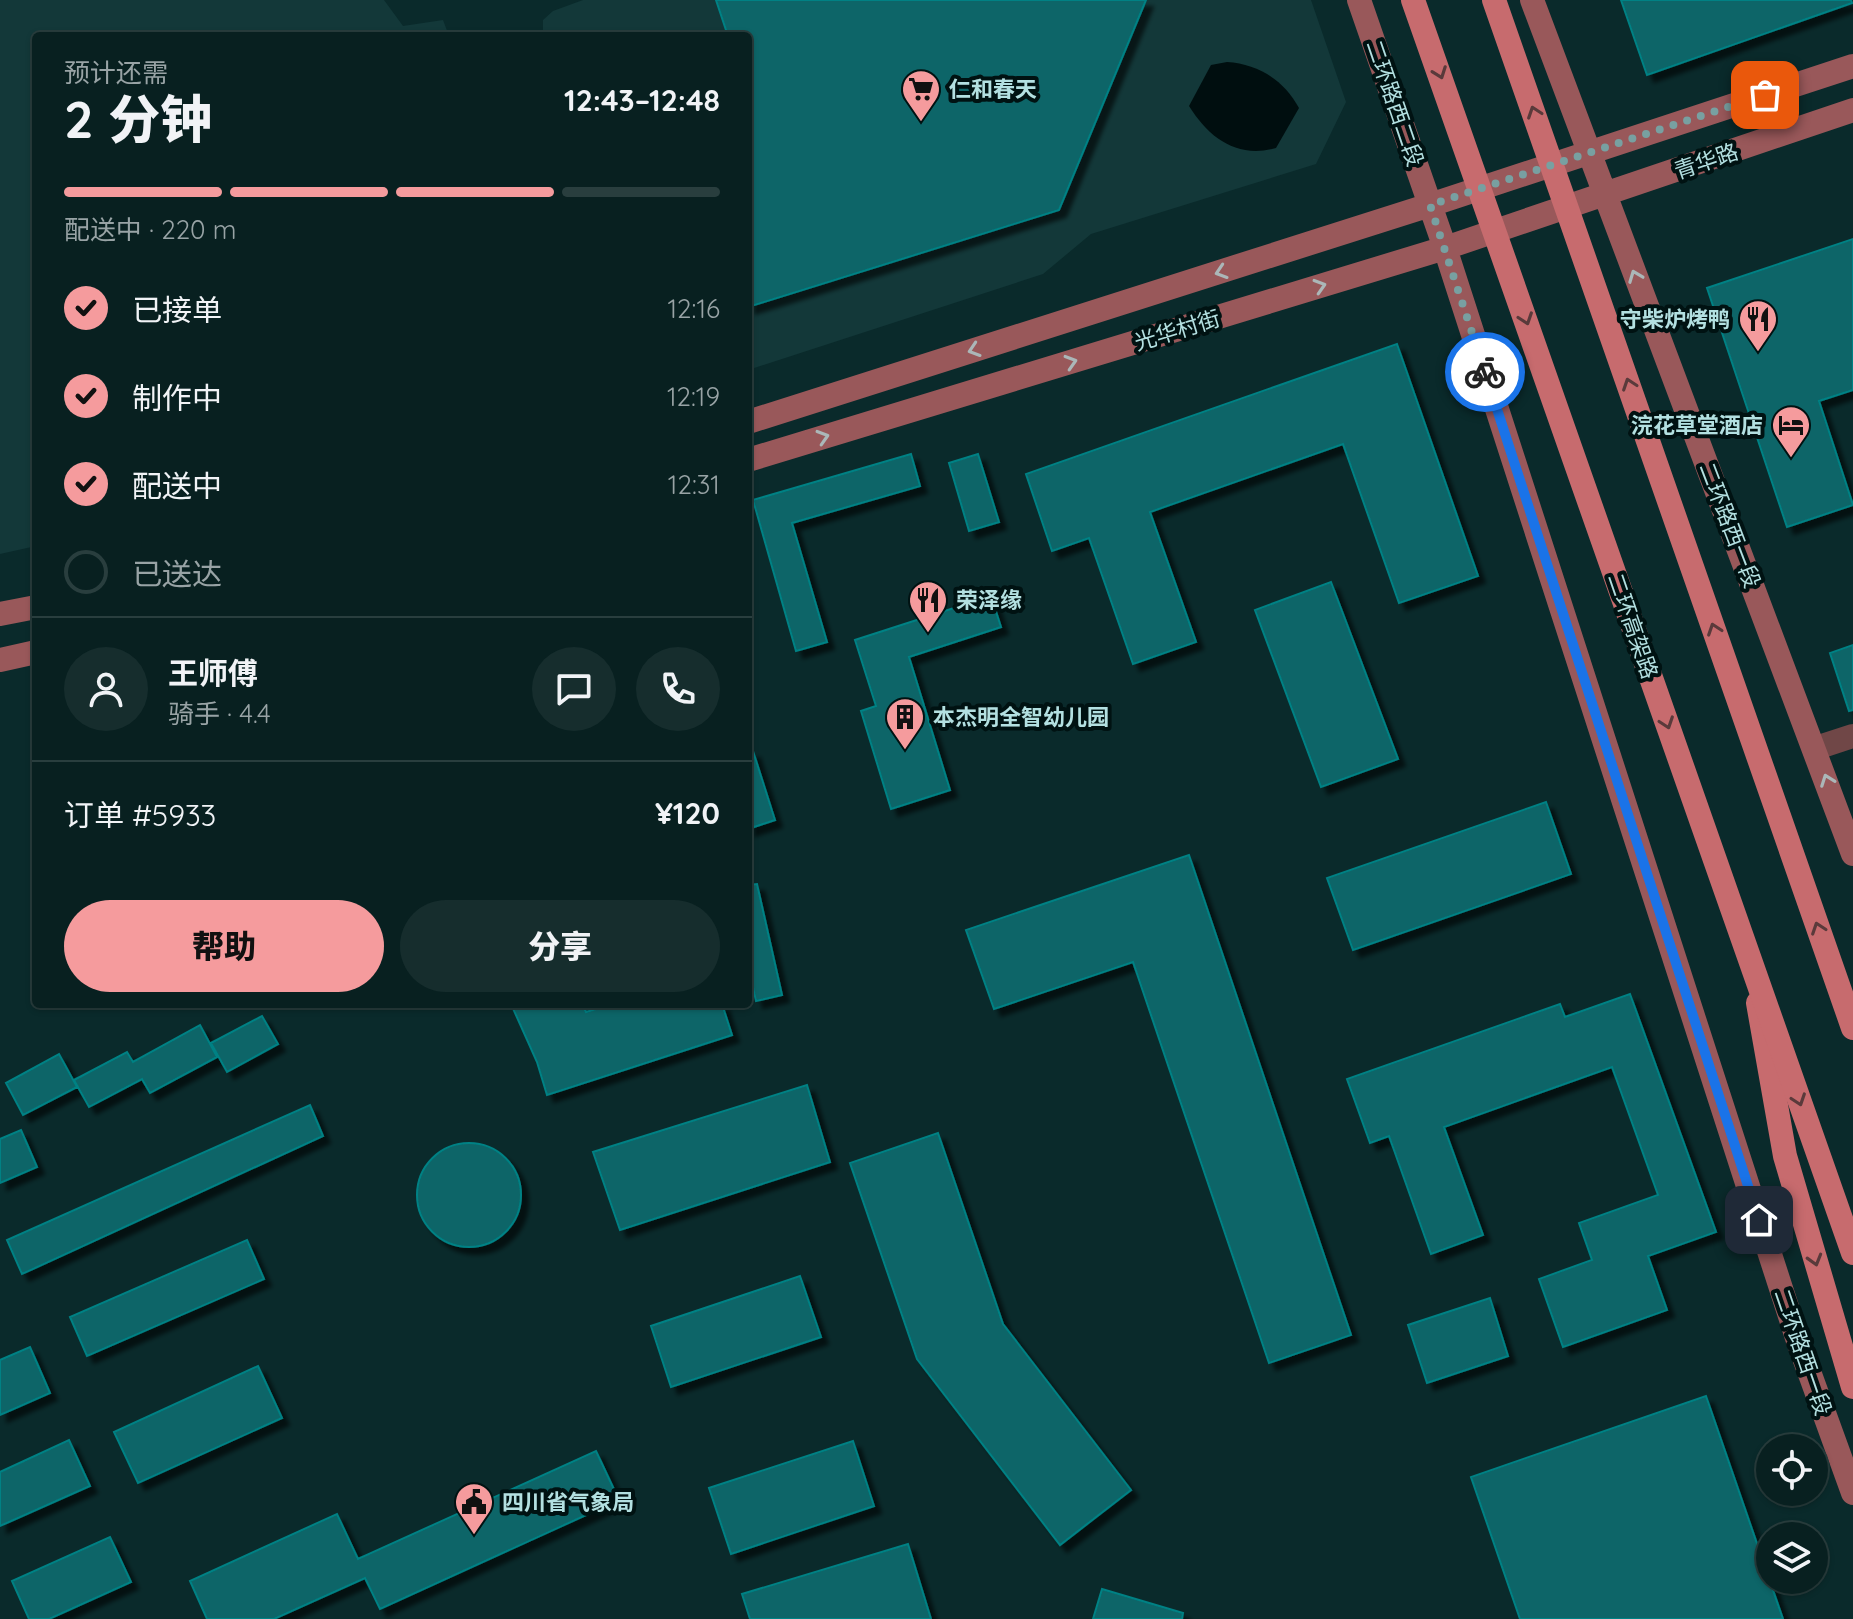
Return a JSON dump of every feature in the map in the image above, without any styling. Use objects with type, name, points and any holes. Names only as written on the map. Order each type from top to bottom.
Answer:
[{"type":"highway","name":"二环高架路","points":[[1413,0],[1853,1253]]},
{"type":"highway","points":[[1494,0],[1853,1028]]},
{"type":"highway","points":[[1751,965],[1785,1156],[1853,1387]]},
{"type":"highway","points":[[1836,981],[1853,1019]]},
{"type":"main road","name":"二环路西二段","points":[[1359,0],[1430,205]]},
{"type":"main road","points":[[1532,0],[1589,152]]},
{"type":"main road","name":"青华路","points":[[1589,152],[1853,66]]},
{"type":"main road","name":"青华路","points":[[1604,196],[1853,110]]},
{"type":"main road","name":"光华村街","points":[[752,421],[1589,152]]},
{"type":"main road","name":"二环路西一段","points":[[1589,152],[1816,748],[1853,854]]},
{"type":"main road","name":"光华村街","points":[[752,459],[1445,248],[1604,196]]},
{"type":"main road","name":"二环路西一段","points":[[1430,205],[1793,1326],[1853,1493]]},
{"type":"main road","points":[[0,614],[32,608]]},
{"type":"main road","points":[[0,660],[32,653]]},
{"type":"street","points":[[1816,748],[1853,736]]},
{"type":"shaded area","points":[[0,0],[384,0],[403,26],[443,20],[448,32],[32,32],[32,547],[0,554]]},
{"type":"shaded area","points":[[583,0],[1311,0],[1346,102],[1316,164],[1091,234],[1043,274],[752,369],[752,32],[543,32],[543,20],[553,11]]},
{"type":"shaded area","points":[[1227,62],[1249,66],[1269,75],[1286,89],[1299,108],[1276,148],[1249,151],[1225,143],[1206,128],[1189,106],[1211,65]]},
{"type":"building","name":"仁和春天","points":[[716,0],[1146,0],[1059,210],[752,306],[752,32],[727,32]]},
{"type":"building","points":[[1621,0],[1851,0],[1852,3],[1647,75]]},
{"type":"building","points":[[1853,239],[1853,390],[1819,401],[1853,505],[1787,527],[1707,288]]},
{"type":"building","points":[[1397,344],[1478,576],[1399,603],[1343,444],[1150,512],[1196,642],[1133,664],[1089,538],[1052,551],[1026,474]]},
{"type":"building","points":[[911,454],[920,486],[792,523],[827,642],[796,651],[753,500]]},
{"type":"building","name":"荣泽缘","points":[[978,454],[999,522],[969,531],[949,463]]},
{"type":"building","points":[[1331,582],[1398,759],[1321,787],[1255,610]]},
{"type":"building","points":[[991,596],[1001,627],[909,657],[950,790],[891,809],[861,711],[876,706],[855,640]]},
{"type":"building","points":[[1853,645],[1853,710],[1849,711],[1830,653]]},
{"type":"building","points":[[752,751],[775,820],[752,828]]},
{"type":"building","points":[[1546,802],[1571,874],[1353,950],[1327,878]]},
{"type":"building","points":[[1189,855],[1351,1335],[1269,1363],[1133,962],[994,1009],[966,930]]},
{"type":"building","points":[[757,884],[782,995],[756,1001],[752,983],[752,885]]},
{"type":"building","points":[[1630,994],[1716,1232],[1648,1256],[1667,1310],[1563,1347],[1539,1279],[1592,1260],[1579,1223],[1658,1195],[1612,1067],[1444,1127],[1483,1235],[1431,1254],[1389,1136],[1370,1143],[1347,1079],[1560,1004],[1565,1017]]},
{"type":"building","points":[[513,1008],[584,1008],[586,1012],[599,1008],[723,1008],[732,1035],[547,1095],[537,1062]]},
{"type":"building","points":[[262,1016],[278,1044],[227,1072],[211,1043]]},
{"type":"building","points":[[200,1025],[217,1057],[150,1093],[142,1079],[89,1107],[74,1080],[127,1052],[133,1062]]},
{"type":"building","points":[[59,1054],[77,1087],[23,1115],[6,1083]]},
{"type":"building","points":[[807,1085],[830,1162],[620,1230],[593,1152]]},
{"type":"building","points":[[310,1105],[323,1136],[22,1274],[7,1240]]},
{"type":"building","points":[[21,1130],[37,1167],[0,1183],[0,1139]]},
{"type":"building","points":[[938,1133],[1003,1324],[1131,1490],[1060,1545],[917,1359],[850,1163]]},
{"type":"building","points":[[469,1143],[489,1147],[506,1158],[517,1175],[521,1195],[517,1215],[506,1232],[489,1243],[469,1247],[449,1243],[432,1232],[421,1215],[417,1195],[421,1175],[432,1158],[449,1147]]},
{"type":"building","points":[[247,1240],[264,1279],[87,1356],[70,1317]]},
{"type":"building","points":[[800,1276],[821,1337],[671,1387],[651,1326]]},
{"type":"building","points":[[1490,1298],[1508,1356],[1427,1383],[1408,1325]]},
{"type":"building","points":[[30,1347],[50,1393],[0,1415],[0,1360]]},
{"type":"building","points":[[258,1366],[282,1418],[138,1483],[114,1432]]},
{"type":"building","points":[[1706,1396],[1756,1541],[1756,1594],[1774,1594],[1783,1619],[1520,1619],[1471,1477]]},
{"type":"building","points":[[69,1440],[90,1486],[0,1526],[0,1472]]},
{"type":"building","points":[[853,1441],[874,1506],[731,1554],[709,1488]]},
{"type":"building","name":"四川省气象局","points":[[596,1451],[619,1500],[380,1609],[365,1578],[274,1619],[207,1619],[190,1581],[337,1514],[358,1559]]},
{"type":"building","points":[[110,1537],[131,1582],[49,1619],[29,1619],[12,1581]]},
{"type":"building","points":[[908,1544],[931,1619],[750,1619],[742,1594]]},
{"type":"building","points":[[1102,1589],[1183,1613],[1182,1619],[1093,1619]]},
{"type":"way so far","points":[[1485,372],[1430,205],[1765,95]]},
{"type":"place","name":"仁和春天","points":[[921,123]]},
{"type":"place","name":"守柴炉烤鸭","points":[[1758,353]]},
{"type":"place","name":"浣花草堂酒店","points":[[1791,459]]},
{"type":"place","name":"荣泽缘","points":[[928,634]]},
{"type":"place","name":"本杰明全智幼儿园","points":[[905,751]]},
{"type":"place","name":"四川省气象局","points":[[474,1536]]},
{"type":"route","points":[[1485,372],[1759,1220]]}]
